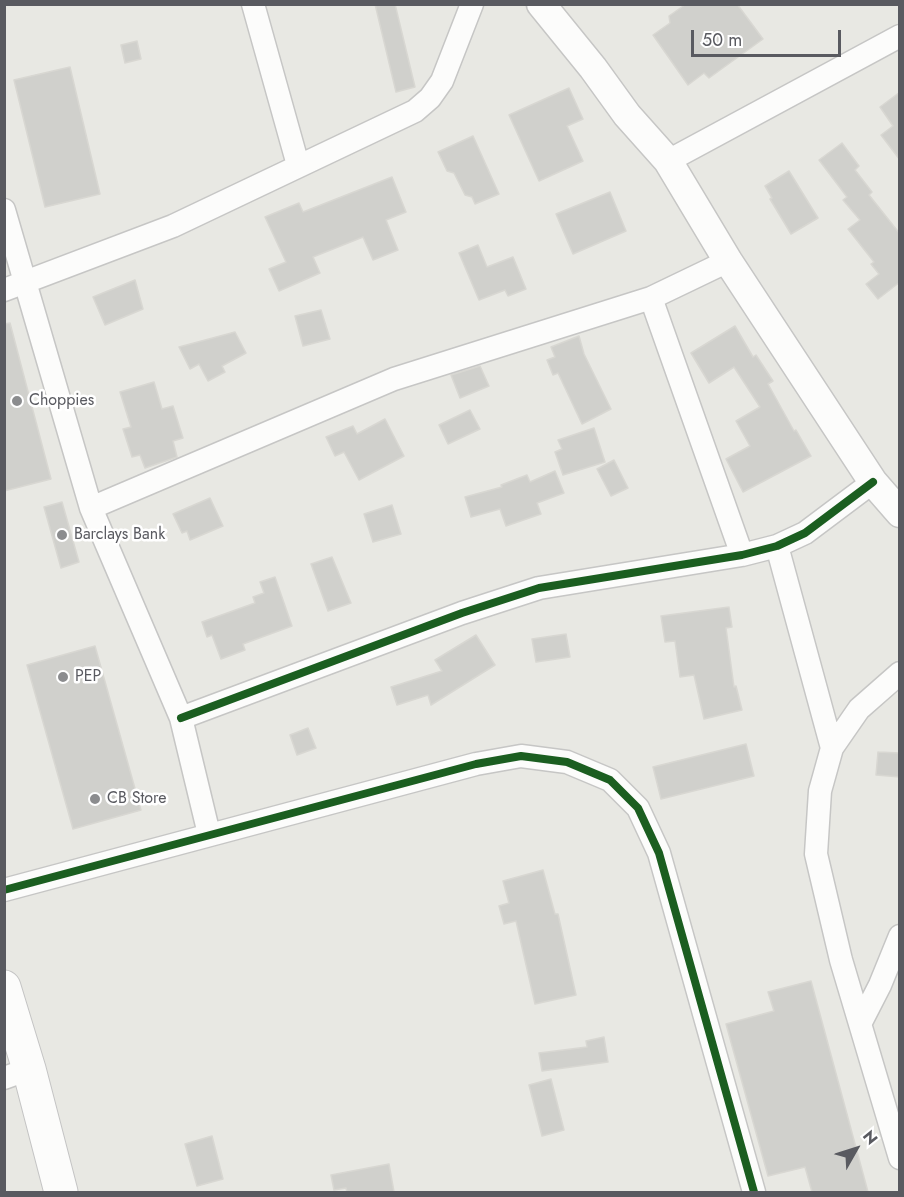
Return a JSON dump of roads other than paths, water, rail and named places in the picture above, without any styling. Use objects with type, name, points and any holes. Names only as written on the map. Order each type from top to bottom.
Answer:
[{"type":"main road","points":[[4,987],[17,1074],[61,1192]]},
{"type":"street","points":[[253,4],[298,165]]},
{"type":"street","points":[[15,287],[173,226],[415,111],[430,98],[446,71],[472,4]]},
{"type":"street","points":[[541,4],[593,68],[627,115],[668,161],[728,261],[873,482],[900,513]]},
{"type":"street","points":[[668,161],[900,36]]},
{"type":"street","points":[[4,210],[15,287],[91,508],[181,718],[209,834]]},
{"type":"street","points":[[91,508],[394,379],[651,298],[728,261]]},
{"type":"street","points":[[651,298],[742,555]]},
{"type":"street","points":[[181,718],[462,613],[539,588],[742,555],[777,546],[805,533],[873,482]]},
{"type":"street","points":[[777,546],[832,748]]},
{"type":"street","points":[[900,673],[859,709],[832,748],[820,791],[816,854],[841,960],[900,1158]]},
{"type":"street","points":[[4,890],[476,764],[521,756],[567,762],[610,780],[638,808],[659,853],[754,1192]]},
{"type":"street","points":[[860,1024],[895,957],[900,936]]},
{"type":"place","name":"Choppies","points":[[17,401]]},
{"type":"place","name":"Barclays Bank","points":[[62,535]]},
{"type":"place","name":"PEP","points":[[63,677]]},
{"type":"place","name":"CB Store","points":[[95,799]]}]
